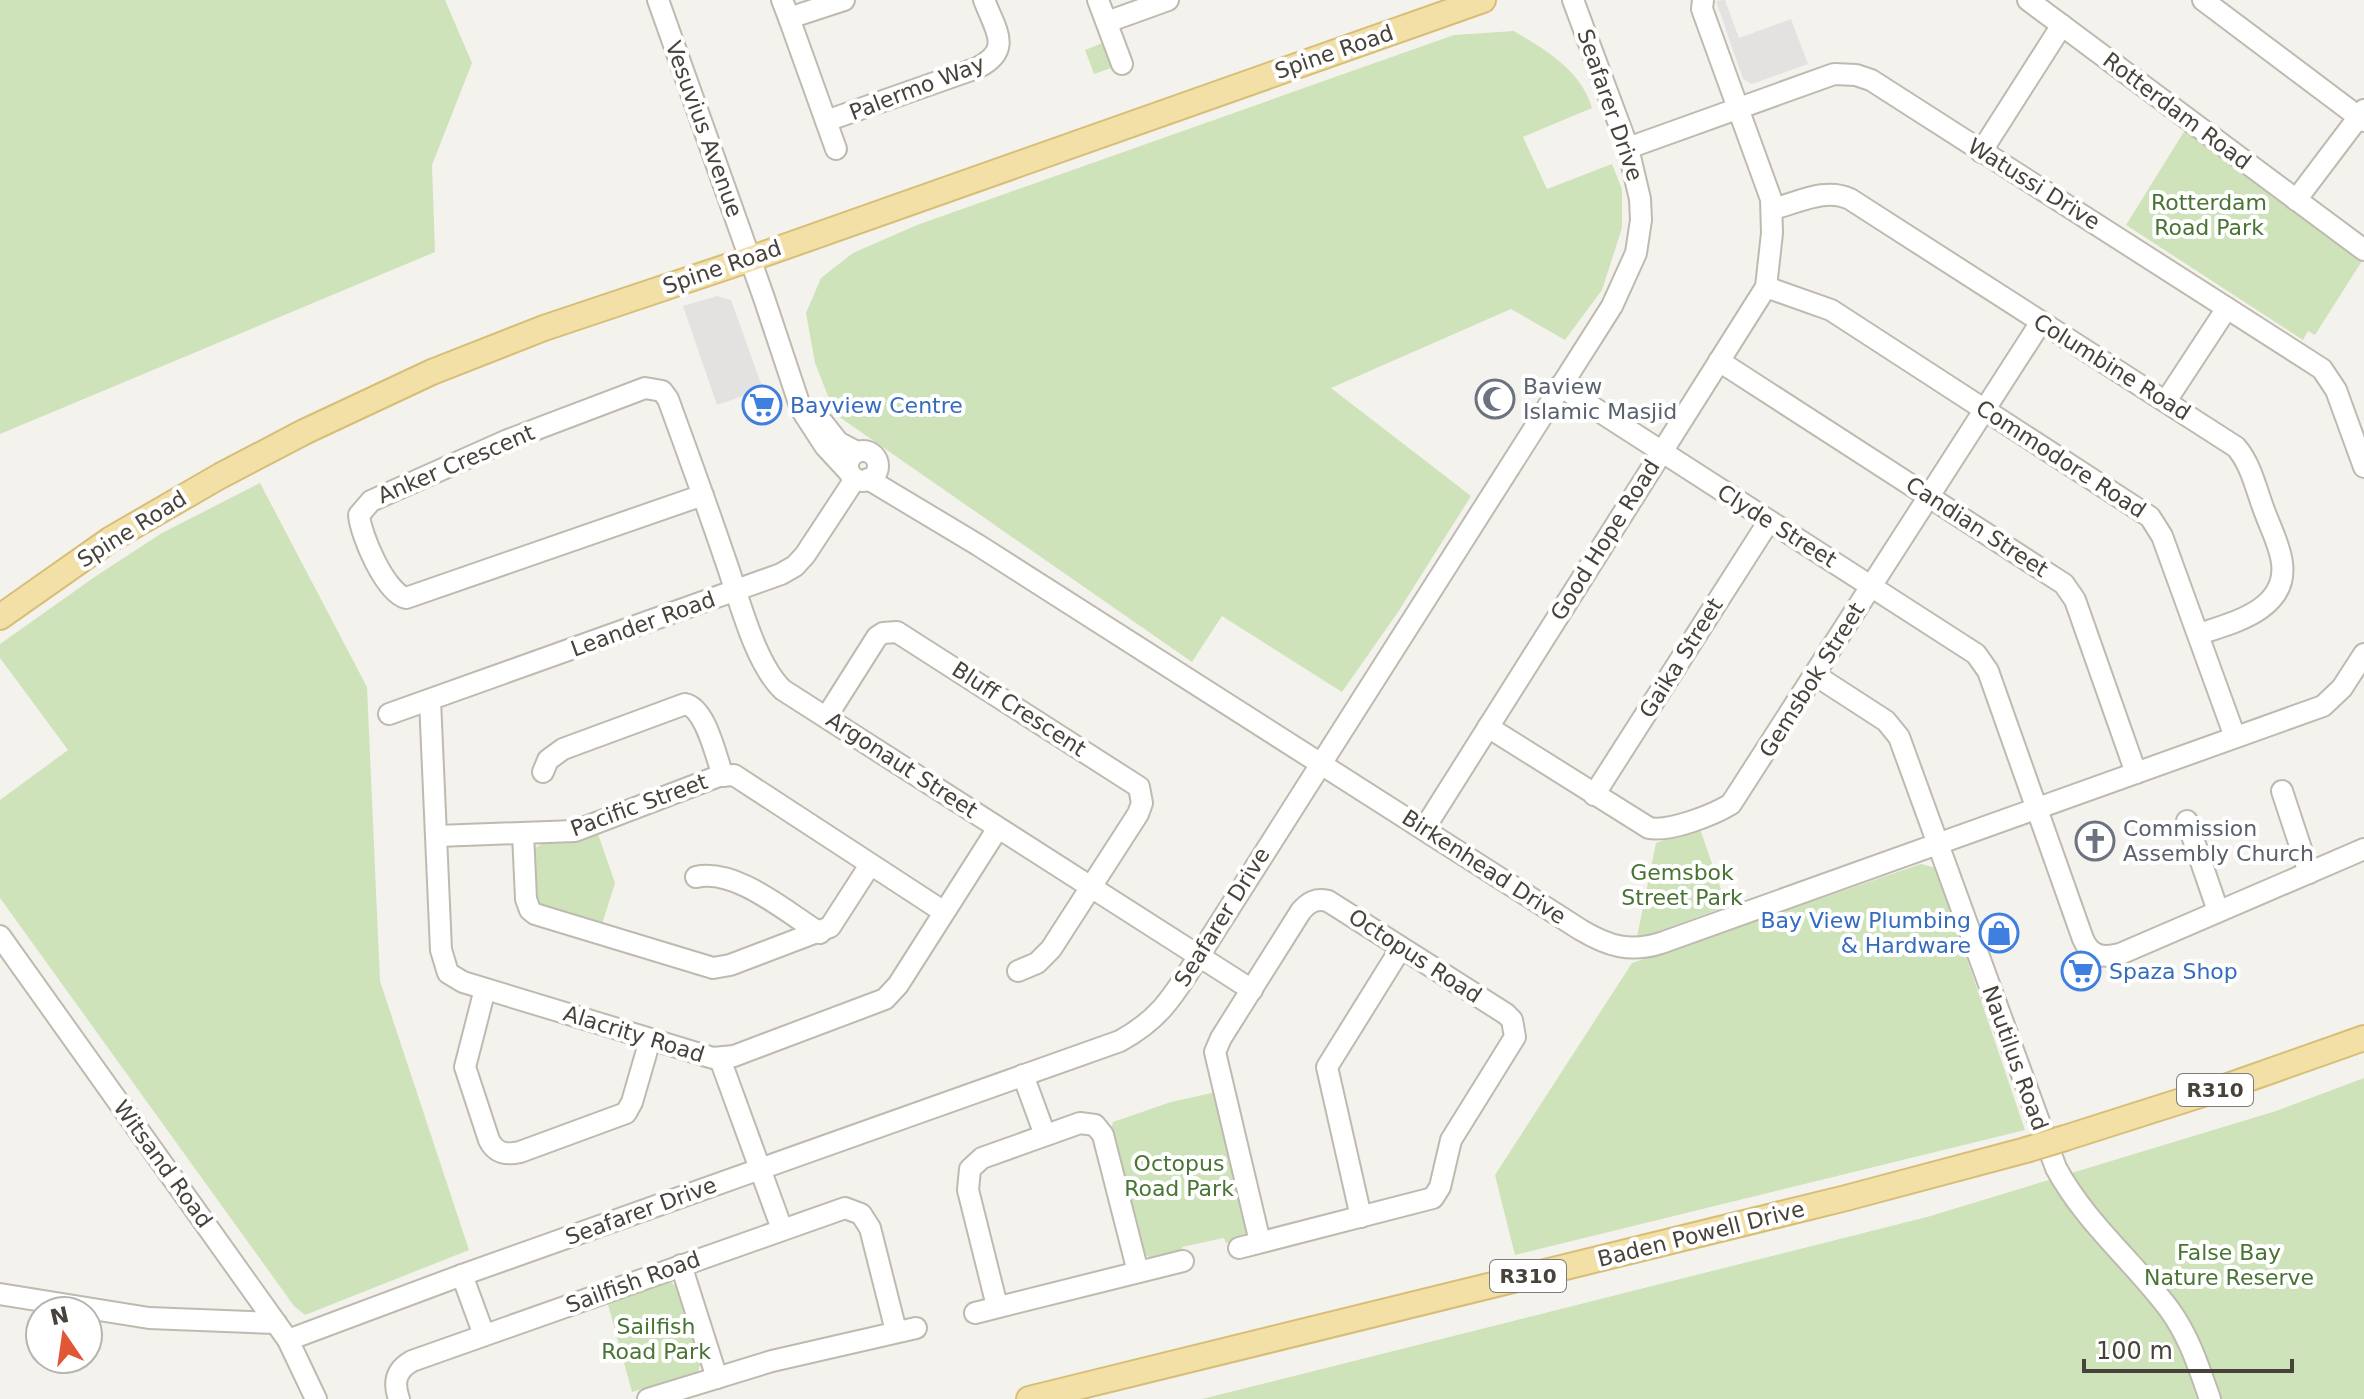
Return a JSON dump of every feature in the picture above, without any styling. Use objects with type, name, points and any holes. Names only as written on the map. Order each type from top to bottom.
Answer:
[{"type":"main road","name":"Spine Road","points":[[0,617],[111,539],[234,468],[363,404],[500,345],[1483,0]]},
{"type":"main road","name":"Baden Powell Drive","points":[[1029,1399],[1818,1205],[2026,1150],[2216,1090],[2364,1038]]},
{"type":"street","name":"Vesuvius Avenue","points":[[658,0],[750,259]]},
{"type":"street","points":[[836,149],[785,9],[844,0]]},
{"type":"street","name":"Palermo Way","points":[[826,121],[993,60],[999,42],[984,0]]},
{"type":"street","points":[[1098,0],[1122,64]]},
{"type":"street","points":[[1107,22],[1168,0]]},
{"type":"street","name":"Seafarer Drive","points":[[282,1331],[462,1275],[1120,1041],[1148,1024],[1168,1003],[1199,956],[1617,297],[1636,253],[1641,220],[1640,199],[1628,148],[1573,0]]},
{"type":"street","name":"Good Hope Road","points":[[1424,829],[1766,287],[1772,209],[1702,9],[1703,0]]},
{"type":"street","name":"Rotterdam Road","points":[[2028,0],[2364,250]]},
{"type":"street","points":[[2203,0],[2362,116],[2296,200]]},
{"type":"street","points":[[1981,152],[2062,25]]},
{"type":"street","name":"Watussi Drive","points":[[1628,148],[1834,74],[1856,75],[1890,91],[2322,369],[2336,390],[2360,445],[2364,467]]},
{"type":"street","name":"Columbine Road","points":[[1772,209],[1820,195],[1840,194],[2227,440],[2241,453],[2282,564],[2280,582],[2261,610],[2252,616],[2199,634]]},
{"type":"street","name":"Birkenhead Drive","points":[[750,259],[801,409],[812,430],[862,475],[978,545],[1600,941],[1628,949],[1657,945],[2038,807]]},
{"type":"street","name":"Commodore Road","points":[[1766,287],[1831,310],[2150,517],[2162,536],[2235,737]]},
{"type":"street","points":[[2166,401],[2227,308]]},
{"type":"street","name":"Gemsbok Street","points":[[1488,727],[1638,824],[1657,830],[1721,810],[1739,794],[2041,322]]},
{"type":"street","name":"Candian Street","points":[[1719,361],[2058,579],[2075,600],[2136,773]]},
{"type":"street","name":"Birkenhead Drive","points":[[792,381],[838,442],[857,452]]},
{"type":"street","name":"Clyde Street","points":[[1560,386],[1970,648],[1982,662],[2038,807],[2083,939],[2091,952],[2097,955],[2120,954],[2218,911]]},
{"type":"street","name":"Anker Crescent","points":[[645,388],[662,391],[668,399],[703,495],[406,598],[392,589],[362,532],[359,515],[371,501],[407,484],[508,440],[645,388]]},
{"type":"street","name":"Leander Road","points":[[389,714],[781,574],[795,566],[862,475],[848,462],[857,452]]},
{"type":"street","name":"Argonaut Street","points":[[703,495],[736,591],[774,682],[1252,990]]},
{"type":"street","name":"Gaika Street","points":[[1594,795],[1769,521]]},
{"type":"street","name":"Bluff Crescent","points":[[827,716],[877,637],[883,633],[897,632],[1135,783],[1142,795],[1138,814],[1090,887]]},
{"type":"street","points":[[2038,807],[2323,706],[2342,688],[2364,654]]},
{"type":"street","name":"Nautilus Road","points":[[1815,675],[1893,728],[1899,737],[2056,1168],[2080,1206],[2168,1309],[2191,1348],[2210,1399]]},
{"type":"street","name":"Alacrity Road","points":[[430,700],[442,959],[448,973],[485,989],[720,1059],[885,999],[898,985],[998,828]]},
{"type":"street","points":[[543,772],[548,760],[563,749],[685,704],[691,705],[699,713],[723,776]]},
{"type":"street","name":"Pacific Street","points":[[437,836],[575,831],[723,776],[734,775],[944,912]]},
{"type":"street","points":[[2282,791],[2309,873]]},
{"type":"street","points":[[2187,821],[2218,911],[2364,849]]},
{"type":"street","points":[[523,833],[526,899],[535,914],[713,968],[730,965],[820,933],[838,919],[870,865]]},
{"type":"street","points":[[696,877],[709,874],[733,879],[820,933]]},
{"type":"street","points":[[1018,971],[1037,963],[1051,949],[1090,887]]},
{"type":"street","name":"Octopus Road","points":[[1239,1248],[1426,1201],[1436,1193],[1451,1140],[1515,1037],[1512,1020],[1506,1014],[1328,901],[1316,900],[1301,911],[1215,1052],[1260,1242]]},
{"type":"street","name":"Witsand Road","points":[[0,936],[282,1331],[316,1399]]},
{"type":"street","points":[[1361,1217],[1327,1067],[1401,948]]},
{"type":"street","points":[[485,989],[465,1067],[489,1140],[504,1154],[520,1152],[626,1113],[650,1040]]},
{"type":"street","points":[[720,1059],[782,1229]]},
{"type":"street","points":[[1023,1075],[1045,1135]]},
{"type":"street","points":[[997,1306],[967,1180],[970,1169],[982,1158],[1080,1123],[1088,1123],[1100,1130],[1138,1272]]},
{"type":"street","name":"Sailfish Road","points":[[399,1399],[396,1380],[402,1367],[412,1361],[836,1209],[845,1208],[861,1214],[870,1228],[906,1329],[772,1361],[648,1399]]},
{"type":"street","points":[[975,1313],[1183,1261]]},
{"type":"street","points":[[681,1265],[717,1378]]},
{"type":"street","points":[[462,1275],[484,1335]]},
{"type":"street","points":[[0,1294],[65,1307],[282,1331]]},
{"type":"green space","points":[[0,0],[445,0],[472,63],[432,165],[435,252],[0,434]]},
{"type":"green space","points":[[1514,31],[1571,72],[1592,108],[1523,137],[1547,189],[1612,164],[1622,189],[1622,228],[1602,290],[1565,340],[1511,309],[1331,388],[1471,496],[1398,612],[1342,692],[1222,616],[1192,662],[835,414],[815,363],[806,313],[821,278],[853,253],[917,225],[1454,35]]},
{"type":"green space","points":[[1105,42],[1114,67],[1094,74],[1085,50]]},
{"type":"green space","name":"Rotterdam Road Park","points":[[2185,130],[2362,261],[2315,335],[2308,331],[2303,340],[2126,225]]},
{"type":"green space","points":[[260,483],[367,687],[380,981],[469,1250],[305,1315],[294,1306],[0,898],[0,800],[68,750],[0,658],[0,644],[162,533]]},
{"type":"green space","name":"Gemsbok Street Park","points":[[1699,826],[1726,904],[1637,937],[1656,843]]},
{"type":"green space","points":[[598,834],[615,883],[602,924],[541,905],[535,897],[534,849],[544,842],[566,843]]},
{"type":"green space","points":[[1921,864],[1936,868],[2025,1130],[1515,1255],[1495,1175],[1632,963]]},
{"type":"green space","name":"False Bay Nature Reserve","points":[[2364,1078],[2364,1399],[1202,1399],[1927,1217],[2276,1111]]},
{"type":"green space","name":"Octopus Road Park","points":[[1216,1092],[1248,1233],[1233,1242],[1226,1243],[1224,1238],[1182,1247],[1183,1253],[1160,1259],[1145,1255],[1141,1250],[1111,1131],[1113,1122],[1171,1102]]},
{"type":"green space","name":"Sailfish Road Park","points":[[659,1282],[671,1282],[680,1290],[701,1361],[698,1372],[632,1392],[607,1301]]},
{"type":"shaded area","points":[[1725,0],[1739,38],[1791,19],[1808,64],[1752,84],[1743,79],[1716,1]]},
{"type":"shaded area","points":[[717,296],[731,300],[763,389],[717,405],[683,306]]},
{"type":"place","name":"Baview Islamic Masjid","points":[[1495,399]]},
{"type":"place","name":"Bayview Centre","points":[[762,405]]},
{"type":"place","name":"Commission Assembly Church","points":[[2095,841]]},
{"type":"place","name":"Bay View Plumbing & Hardware","points":[[1999,933]]},
{"type":"place","name":"Spaza Shop","points":[[2081,971]]}]
